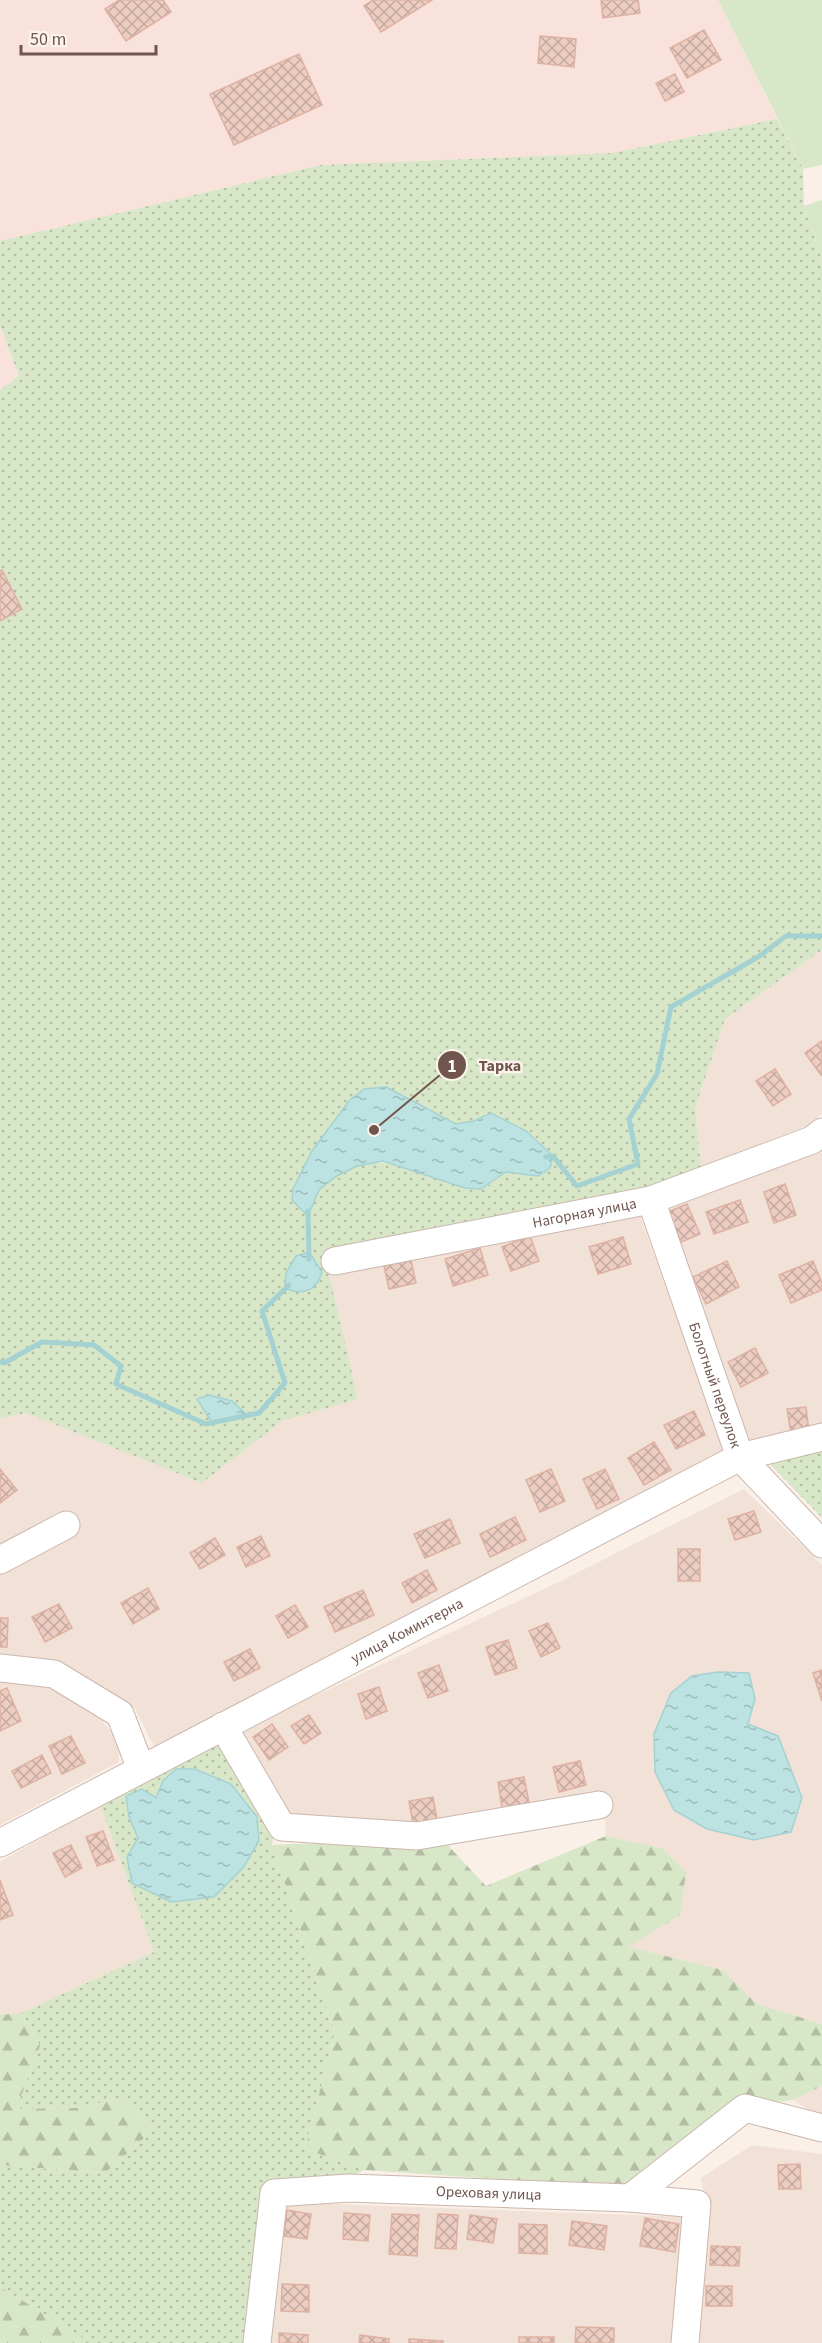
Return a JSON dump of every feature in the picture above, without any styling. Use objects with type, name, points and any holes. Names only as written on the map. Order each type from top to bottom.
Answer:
[{"type":"street","name":"Нагорная улица","points":[[336,1261],[651,1200],[812,1140],[822,1132]]},
{"type":"street","name":"Болотный переулок","points":[[651,1200],[740,1456],[822,1544]]},
{"type":"street","name":"улица Коминтерна","points":[[0,1844],[740,1456],[822,1437]]},
{"type":"street","points":[[0,1560],[66,1525]]},
{"type":"street","points":[[0,1668],[54,1674],[120,1714],[141,1769]]},
{"type":"street","points":[[223,1726],[282,1827],[417,1836],[599,1805]]},
{"type":"street","points":[[630,2198],[746,2108],[822,2128]]},
{"type":"street","name":"Ореховая улица","points":[[257,2343],[274,2193],[349,2188],[630,2198]]},
{"type":"street","points":[[630,2198],[697,2204],[685,2343]]},
{"type":"shaded area","points":[[0,0],[718,0],[777,119],[612,153],[321,165],[0,241]]},
{"type":"shaded area","points":[[0,326],[19,376],[0,390]]},
{"type":"shaded area","points":[[822,950],[822,1114],[806,1126],[701,1167],[695,1108],[725,1019]]},
{"type":"shaded area","points":[[822,1149],[822,1432],[787,1440],[745,1441],[660,1206],[814,1154]]},
{"type":"shaded area","points":[[639,1213],[725,1453],[155,1749],[134,1707],[55,1662],[0,1658],[0,1572],[81,1530],[69,1512],[0,1549],[0,1418],[26,1413],[202,1483],[282,1421],[358,1399],[327,1267]]},
{"type":"shaded area","points":[[744,1489],[822,1565],[822,2024],[757,2004],[723,1970],[629,1947],[662,1848],[606,1836],[604,1799],[419,1829],[286,1820],[237,1732],[561,1581]],"holes":[[[671,1693],[755,1699],[748,1724],[674,1810],[655,1772],[654,1734]]]},
{"type":"shaded area","points":[[0,1678],[45,1684],[96,1714],[118,1739],[119,1762],[0,1825]]},
{"type":"shaded area","points":[[100,1805],[154,1952],[21,2013],[0,2015],[0,1862]]},
{"type":"shaded area","points":[[822,2086],[822,2118],[793,2100]]},
{"type":"shaded area","points":[[752,2145],[822,2154],[822,2343],[689,2343],[705,2202],[701,2178]]},
{"type":"shaded area","points":[[280,2202],[688,2217],[674,2343],[263,2343]]},
{"type":"green space","points":[[718,0],[822,0],[822,165],[803,169]]},
{"type":"green space","points":[[777,119],[803,169],[804,206],[822,260],[822,950],[725,1019],[695,1108],[701,1167],[649,1188],[324,1253],[358,1399],[282,1421],[202,1483],[26,1413],[0,1418],[0,390],[19,376],[0,326],[0,241],[321,165],[612,153]],"holes":[[[405,1098],[456,1124],[474,1121],[491,1113],[526,1131],[537,1142],[539,1176],[506,1172],[486,1187],[474,1189],[408,1168],[379,1163],[365,1164],[351,1169],[319,1190],[293,1189],[312,1151],[349,1101]]]},
{"type":"green space","points":[[822,200],[822,260],[804,206]]},
{"type":"green space","points":[[822,1451],[822,1518],[769,1463]]},
{"type":"green space","points":[[220,1739],[274,1829],[272,1845],[335,2032],[305,2149],[364,2170],[346,2179],[270,2187],[250,2343],[76,2343],[81,2337],[0,2287],[0,2165],[105,2173],[153,2130],[120,2098],[78,2108],[15,2109],[40,2046],[21,2013],[154,1952],[100,1805]],"holes":[[[163,1781],[132,1883],[127,1857],[138,1838]]]},
{"type":"green space","points":[[606,1836],[662,1848],[686,1872],[680,1915],[629,1947],[723,1970],[757,2004],[822,2024],[822,2086],[793,2100],[734,2108],[626,2188],[364,2170],[305,2149],[335,2032],[272,1845],[441,1838],[486,1886]]},
{"type":"green space","points":[[21,2013],[40,2046],[16,2109],[78,2108],[120,2098],[153,2130],[105,2173],[0,2165],[0,2015]]},
{"type":"green space","points":[[0,2287],[82,2337],[76,2343],[0,2343]]},
{"type":"water","points":[[386,1087],[456,1124],[474,1121],[491,1113],[526,1131],[553,1156],[550,1168],[538,1176],[506,1172],[481,1189],[465,1188],[383,1161],[357,1166],[335,1177],[319,1190],[308,1216],[292,1200],[293,1189],[312,1151],[349,1101],[364,1089]]},
{"type":"water","points":[[309,1252],[322,1272],[316,1284],[313,1288],[297,1292],[285,1288],[286,1273],[296,1256]]},
{"type":"water","points":[[209,1395],[232,1401],[247,1415],[212,1423],[197,1399]]},
{"type":"water","points":[[718,1672],[749,1673],[755,1699],[748,1724],[778,1736],[802,1798],[791,1832],[754,1840],[707,1829],[674,1810],[655,1772],[654,1734],[671,1693],[692,1676]]},
{"type":"water","points":[[176,1769],[195,1769],[231,1784],[257,1817],[259,1841],[243,1868],[214,1897],[171,1902],[132,1883],[127,1857],[138,1838],[129,1817],[126,1796],[142,1789],[156,1798],[163,1781]]},
{"type":"building","points":[[119,0],[163,0],[171,12],[126,41],[105,9]]},
{"type":"building","points":[[373,0],[432,0],[381,32],[364,6]]},
{"type":"building","points":[[601,0],[638,0],[640,13],[603,18]]},
{"type":"building","points":[[704,30],[721,60],[687,78],[670,48]]},
{"type":"building","points":[[540,36],[576,39],[574,67],[538,63]]},
{"type":"building","points":[[299,54],[322,105],[234,145],[210,94]]},
{"type":"building","points":[[675,74],[684,92],[665,101],[656,83]]},
{"type":"building","points":[[2,570],[22,609],[0,621],[0,571]]},
{"type":"building","points":[[822,1041],[822,1074],[821,1075],[805,1053]]},
{"type":"building","points":[[775,1069],[791,1094],[773,1106],[756,1081]]},
{"type":"building","points":[[785,1184],[796,1215],[774,1223],[764,1192]]},
{"type":"building","points":[[740,1200],[748,1222],[714,1234],[706,1212]]},
{"type":"building","points":[[687,1204],[700,1234],[681,1242],[668,1212]]},
{"type":"building","points":[[530,1236],[539,1261],[511,1271],[502,1247]]},
{"type":"building","points":[[623,1237],[631,1264],[598,1274],[589,1247]]},
{"type":"building","points":[[480,1248],[488,1275],[453,1286],[445,1259]]},
{"type":"building","points":[[411,1260],[416,1283],[389,1289],[384,1266]]},
{"type":"building","points":[[727,1261],[739,1287],[706,1304],[693,1277]]},
{"type":"building","points":[[813,1261],[822,1283],[822,1290],[791,1303],[779,1275]]},
{"type":"building","points":[[755,1348],[768,1373],[741,1387],[728,1362]]},
{"type":"building","points":[[806,1407],[809,1432],[791,1434],[787,1409]]},
{"type":"building","points":[[694,1411],[705,1435],[676,1449],[664,1425]]},
{"type":"building","points":[[654,1442],[671,1470],[644,1485],[628,1458]]},
{"type":"building","points":[[0,1469],[17,1490],[0,1503]]},
{"type":"building","points":[[551,1469],[565,1501],[540,1512],[526,1480]]},
{"type":"building","points":[[605,1469],[619,1499],[597,1509],[583,1479]]},
{"type":"building","points":[[754,1511],[761,1532],[735,1540],[728,1519]]},
{"type":"building","points":[[515,1517],[526,1540],[490,1557],[480,1534]]},
{"type":"building","points":[[450,1519],[460,1543],[425,1558],[414,1534]]},
{"type":"building","points":[[261,1536],[270,1556],[246,1567],[237,1547]]},
{"type":"building","points":[[215,1538],[225,1555],[200,1569],[190,1553]]},
{"type":"building","points":[[678,1549],[700,1549],[700,1581],[678,1581]]},
{"type":"building","points":[[427,1570],[437,1590],[412,1603],[402,1583]]},
{"type":"building","points":[[148,1588],[159,1609],[133,1624],[121,1603]]},
{"type":"building","points":[[363,1590],[374,1615],[335,1632],[324,1607]]},
{"type":"building","points":[[59,1604],[72,1628],[45,1642],[32,1617]]},
{"type":"building","points":[[295,1605],[308,1627],[288,1638],[276,1616]]},
{"type":"building","points":[[0,1618],[8,1618],[7,1647],[0,1647]]},
{"type":"building","points":[[548,1623],[560,1648],[541,1657],[529,1631]]},
{"type":"building","points":[[508,1640],[517,1668],[495,1675],[486,1647]]},
{"type":"building","points":[[250,1649],[260,1668],[234,1681],[224,1662]]},
{"type":"building","points":[[439,1665],[448,1691],[428,1698],[418,1673]]},
{"type":"building","points":[[822,1670],[822,1701],[813,1673]]},
{"type":"building","points":[[379,1687],[387,1711],[366,1719],[358,1694]]},
{"type":"building","points":[[7,1688],[21,1721],[0,1731],[0,1691]]},
{"type":"building","points":[[309,1715],[321,1733],[304,1744],[291,1726]]},
{"type":"building","points":[[272,1724],[288,1747],[269,1760],[253,1737]]},
{"type":"building","points":[[71,1736],[85,1763],[62,1774],[49,1746]]},
{"type":"building","points":[[42,1755],[51,1773],[21,1788],[12,1771]]},
{"type":"building","points":[[580,1761],[586,1785],[559,1792],[553,1767]]},
{"type":"building","points":[[524,1777],[529,1803],[502,1808],[498,1782]]},
{"type":"building","points":[[433,1797],[437,1820],[413,1824],[409,1801]]},
{"type":"building","points":[[103,1831],[114,1860],[97,1866],[86,1837]]},
{"type":"building","points":[[71,1845],[82,1868],[65,1877],[53,1853]]},
{"type":"building","points":[[0,1880],[13,1915],[0,1920]]},
{"type":"building","points":[[800,2164],[801,2189],[779,2189],[778,2165]]},
{"type":"building","points":[[287,2210],[311,2214],[307,2239],[284,2236]]},
{"type":"building","points":[[344,2213],[370,2215],[368,2241],[343,2239]]},
{"type":"building","points":[[392,2214],[419,2215],[417,2256],[389,2254]]},
{"type":"building","points":[[438,2214],[458,2215],[456,2249],[435,2248]]},
{"type":"building","points":[[470,2215],[497,2219],[493,2243],[467,2239]]},
{"type":"building","points":[[645,2218],[679,2224],[675,2252],[640,2246]]},
{"type":"building","points":[[572,2221],[607,2226],[604,2250],[569,2245]]},
{"type":"building","points":[[519,2224],[547,2225],[547,2254],[519,2253]]},
{"type":"building","points":[[711,2246],[740,2247],[739,2266],[710,2265]]},
{"type":"building","points":[[282,2284],[309,2285],[309,2312],[281,2311]]},
{"type":"building","points":[[706,2286],[732,2286],[732,2306],[706,2306]]},
{"type":"building","points":[[576,2327],[614,2328],[614,2343],[575,2343]]},
{"type":"building","points":[[279,2333],[308,2335],[308,2343],[279,2343]]},
{"type":"building","points":[[360,2335],[389,2339],[389,2343],[359,2343]]},
{"type":"building","points":[[519,2337],[554,2337],[554,2343],[519,2343]]},
{"type":"building","points":[[409,2339],[443,2341],[443,2343],[409,2343]]},
{"type":"waterway","points":[[546,1157],[553,1156],[577,1186],[638,1164],[629,1119],[657,1074],[671,1007],[758,957],[786,936],[822,936]]},
{"type":"waterway","points":[[308,1211],[309,1259]]},
{"type":"waterway","points":[[0,1362],[4,1363],[42,1342],[94,1345],[121,1366],[116,1384],[206,1424],[259,1413],[285,1383],[262,1311],[289,1285]]},
{"type":"place","name":"Тарка","points":[[374,1130]]}]
